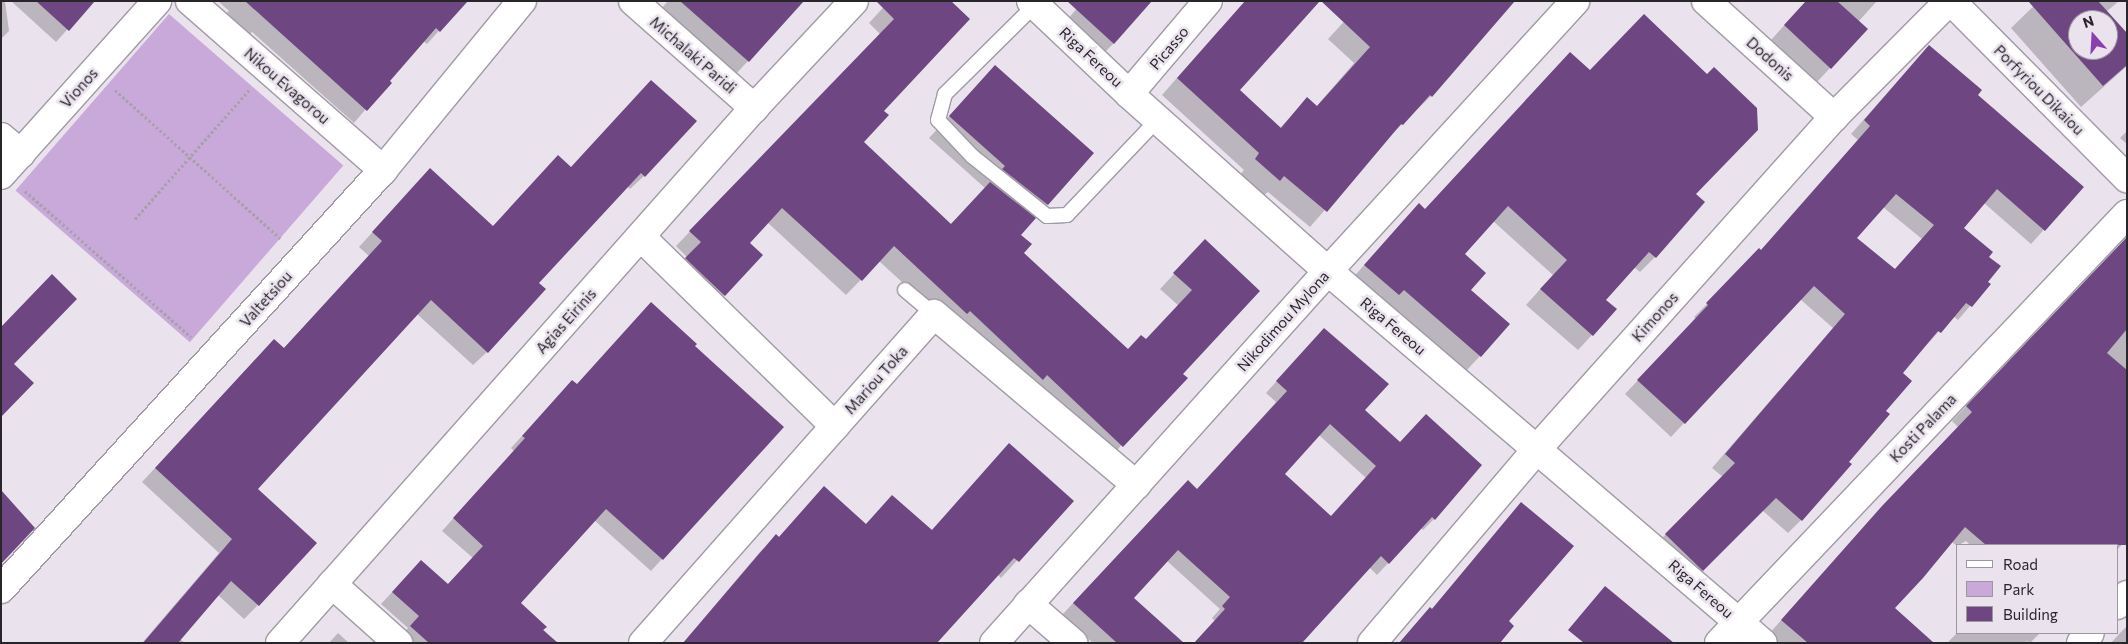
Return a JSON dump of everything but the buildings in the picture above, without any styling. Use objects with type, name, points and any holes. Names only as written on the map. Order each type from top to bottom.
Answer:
[{"type":"street","name":"Vionos","points":[[7,159],[94,72],[157,1]]},
{"type":"street","name":"Nikou Evagorou","points":[[190,1],[383,170]]},
{"type":"street","name":"Valtetsiou","points":[[1,589],[383,170],[522,1]]},
{"type":"street","name":"Michalaki Paridi","points":[[633,1],[754,108]]},
{"type":"street","name":"Agias Eirinis","points":[[280,643],[754,108],[854,1]]},
{"type":"street","name":"Picasso","points":[[1129,94],[1208,1]]},
{"type":"street","name":"Nikodimou Mylona","points":[[994,643],[1328,271],[1575,1]]},
{"type":"street","name":"Dodonis","points":[[1706,1],[1834,117]]},
{"type":"street","name":"Kimonos","points":[[1372,643],[1537,449],[1834,117],[1950,1]]},
{"type":"street","name":"Porfyriou Dikaiou","points":[[1950,1],[2127,178]]},
{"type":"street","name":"Riga Fereou","points":[[1033,3],[1129,94],[1328,271],[1764,643]]},
{"type":"street","name":"Kosti Palama","points":[[1719,643],[2127,214]]},
{"type":"street","points":[[641,237],[835,426]]},
{"type":"street","points":[[934,314],[1136,485]]},
{"type":"street","name":"Mariou Toka","points":[[643,643],[934,314]]},
{"type":"street","points":[[332,584],[398,643]]},
{"type":"street","points":[[2118,604],[2127,595]]},
{"type":"street","points":[[1028,604],[1073,643]]},
{"type":"lane","points":[[1033,3],[945,94],[938,120],[972,156],[1047,216],[1067,216],[1158,119]]},
{"type":"lane","points":[[905,290],[934,314]]},
{"type":"path","points":[[136,218],[268,69]]},
{"type":"path","points":[[94,72],[302,259]]},
{"type":"path","points":[[7,159],[214,357]]},
{"type":"green space","points":[[169,14],[343,166],[190,342],[15,191]]}]
